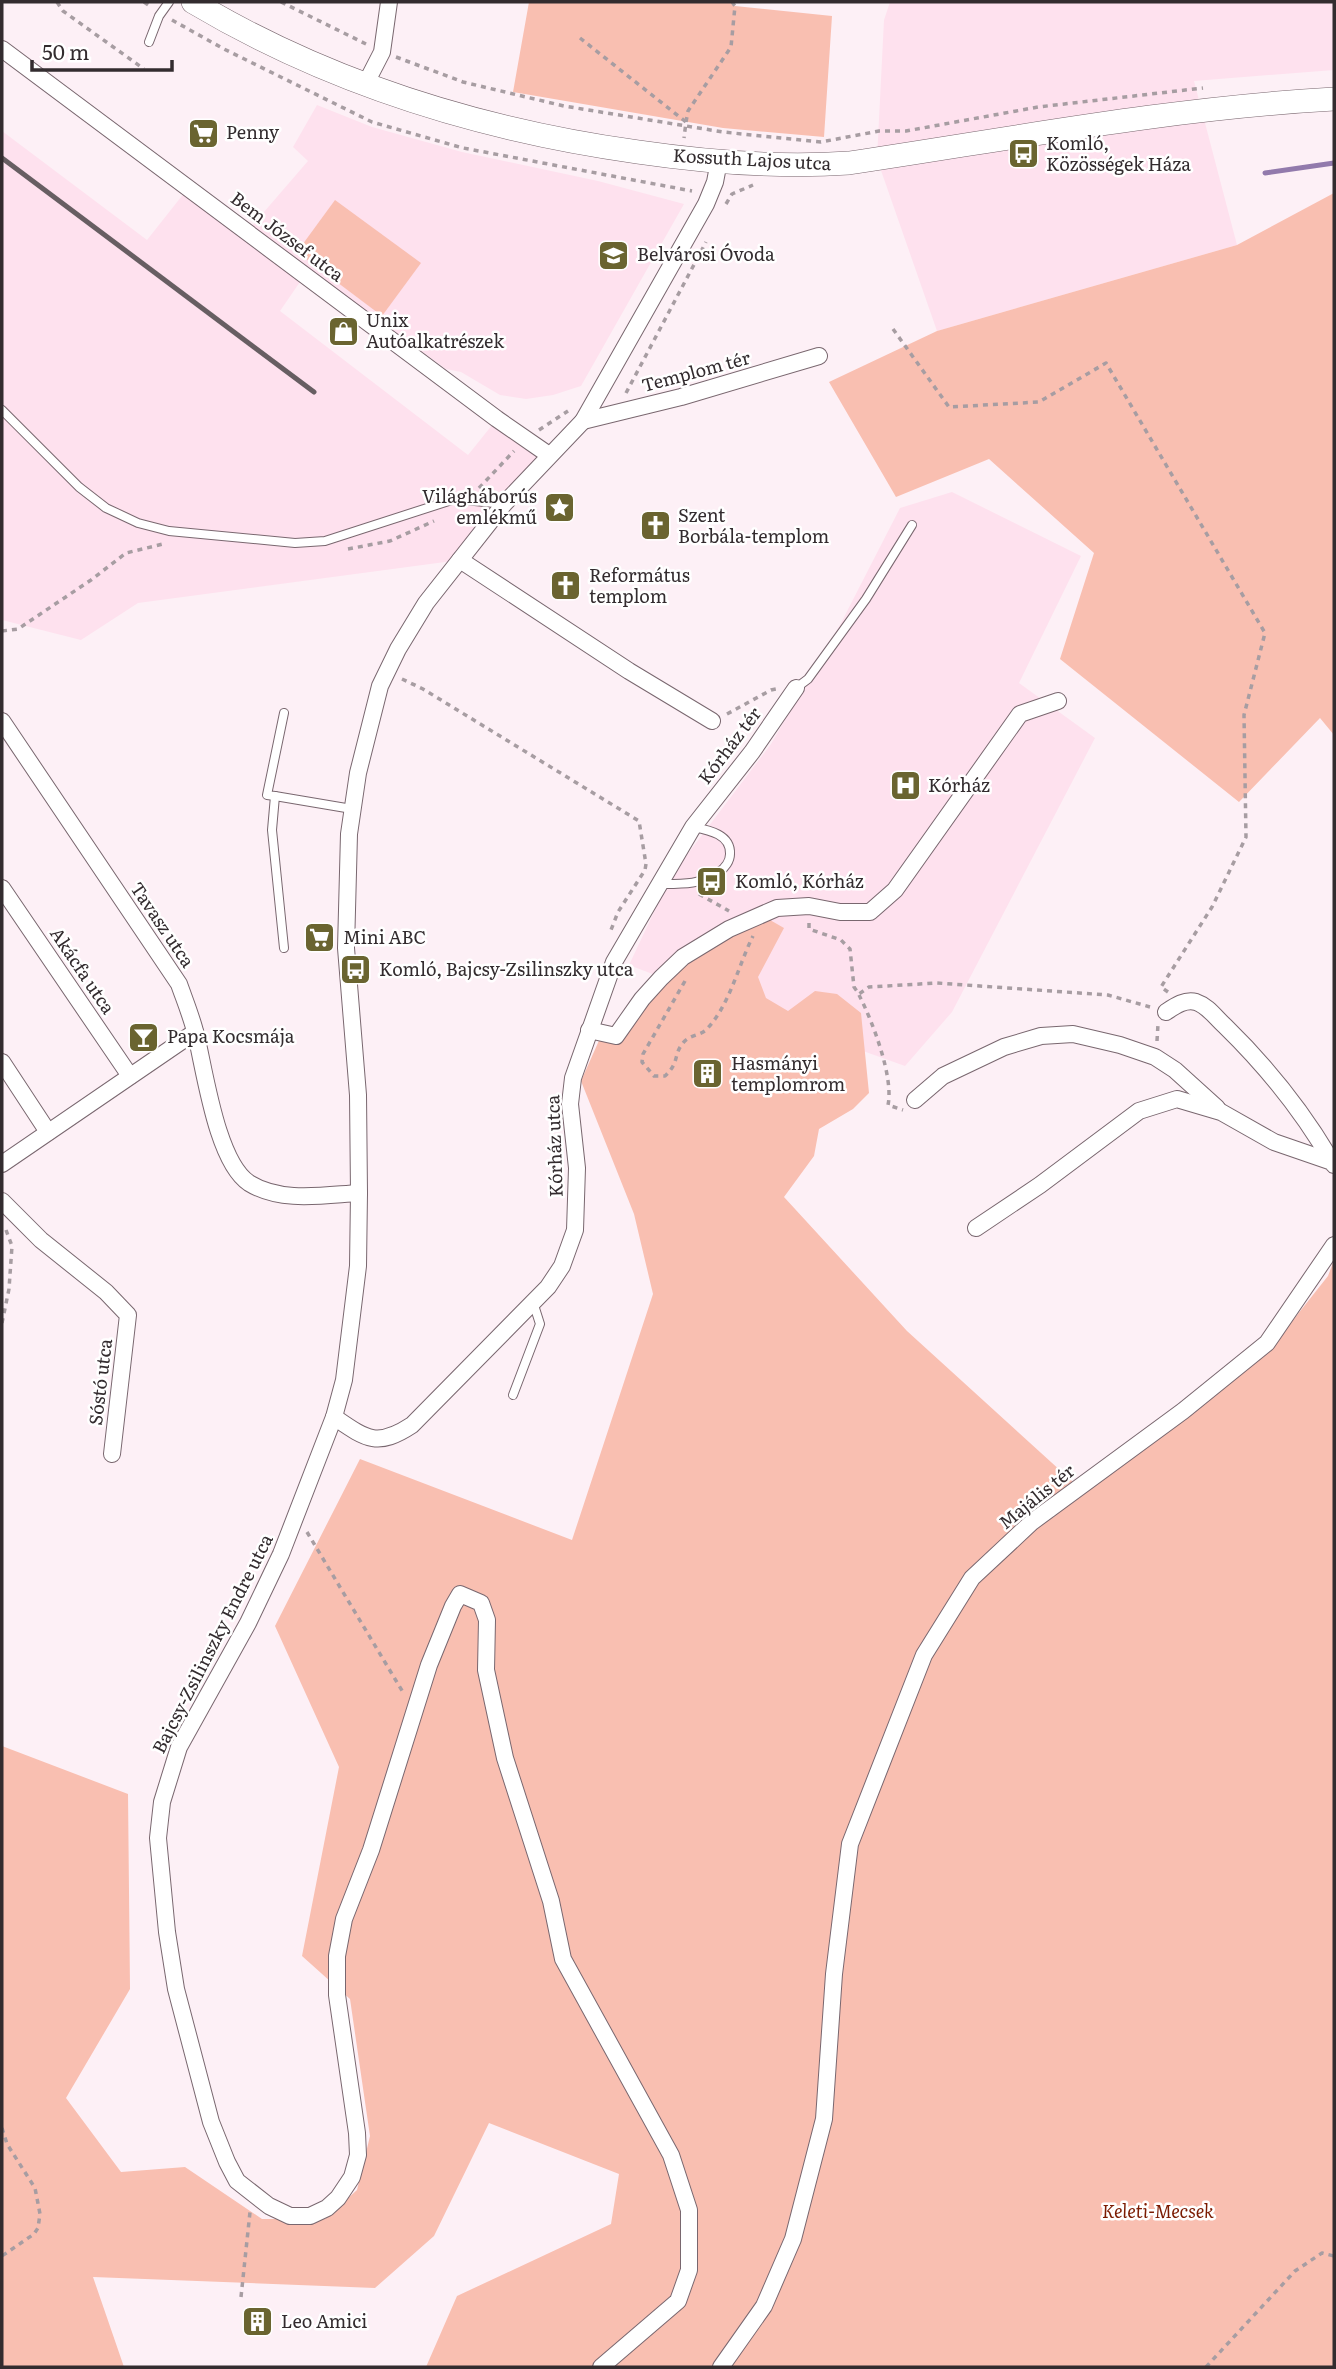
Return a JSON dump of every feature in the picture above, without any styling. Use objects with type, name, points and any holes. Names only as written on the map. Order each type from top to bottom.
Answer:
[{"type":"main road","name":"Kossuth Lajos utca","points":[[193,2],[264,39],[365,85],[425,106],[498,126],[611,148],[719,161],[815,166],[849,163],[1180,112],[1334,99]]},
{"type":"street","points":[[365,85],[383,52],[389,2]]},
{"type":"street","name":"Bem József utca","points":[[2,49],[549,455]]},
{"type":"street","name":"Bajcsy-Zsilinszky Endre utca","points":[[601,2367],[678,2301],[689,2270],[689,2210],[671,2155],[563,1959],[551,1901],[505,1758],[486,1670],[487,1620],[481,1603],[460,1594],[453,1606],[429,1665],[371,1850],[344,1919],[337,1956],[337,1995],[358,2155],[352,2177],[338,2199],[310,2216],[290,2216],[251,2194],[237,2181],[226,2162],[211,2122],[176,1989],[167,1932],[158,1838],[162,1802],[179,1747],[248,1623],[297,1515],[334,1417],[344,1380],[358,1266],[358,1096],[346,948],[352,809],[358,773],[380,686],[426,603],[505,504],[583,421],[706,204],[715,182],[719,161]]},
{"type":"street","name":"Templom tér","points":[[583,421],[681,397],[819,356]]},
{"type":"street","points":[[460,560],[629,671],[712,721]]},
{"type":"street","name":"Kórház tér","points":[[693,827],[752,752],[796,688]]},
{"type":"street","points":[[589,1030],[616,1036],[642,999],[683,957],[729,929],[777,908],[809,906],[841,912],[870,912],[895,890],[1020,714],[1058,701]]},
{"type":"street","name":"Tavasz utca","points":[[2,721],[179,984],[195,1032],[206,1085],[228,1158],[238,1172],[249,1183],[293,1196],[359,1193]]},
{"type":"street","name":"Kórház utca","points":[[334,1417],[369,1439],[382,1440],[397,1435],[412,1425],[449,1390],[548,1287],[562,1266],[575,1230],[577,1168],[570,1104],[573,1078],[614,962],[693,827]]},
{"type":"street","name":"Akácfa utca","points":[[2,888],[130,1076]]},
{"type":"street","points":[[1158,1012],[1194,1001],[1208,1008],[1255,1055],[1310,1124],[1333,1164]]},
{"type":"street","points":[[2,1164],[195,1032]]},
{"type":"street","points":[[915,1100],[943,1076],[1004,1047],[1041,1037],[1073,1034],[1150,1055],[1175,1070],[1221,1112],[1273,1142],[1333,1164]]},
{"type":"street","points":[[2,1062],[48,1132]]},
{"type":"street","points":[[976,1228],[1040,1185],[1139,1111],[1177,1099],[1221,1112]]},
{"type":"street","name":"Sóstó utca","points":[[3,1202],[41,1240],[106,1293],[128,1315],[112,1454]]},
{"type":"street","name":"Majális tér","points":[[721,2367],[764,2306],[793,2239],[824,2119],[834,1974],[850,1844],[924,1655],[972,1578],[1032,1522],[1183,1411],[1267,1343],[1334,1245]]},
{"type":"lane","points":[[149,42],[159,16],[169,2]]},
{"type":"lane","points":[[2,410],[79,487],[106,508],[138,523],[169,531],[295,543],[325,541],[455,499],[505,504]]},
{"type":"lane","points":[[796,688],[808,679],[866,599],[912,525]]},
{"type":"lane","points":[[284,713],[267,795],[352,809]]},
{"type":"lane","points":[[275,796],[272,830],[284,948]]},
{"type":"lane","points":[[659,884],[692,883],[718,874],[731,858],[726,840],[717,833],[693,827]]},
{"type":"lane","points":[[513,1395],[540,1324],[533,1303]]},
{"type":"path","points":[[57,2],[63,10],[144,69]]},
{"type":"path","points":[[281,2],[383,52],[463,82],[564,106],[723,132],[821,142],[879,131],[906,131],[1038,107],[1210,88]]},
{"type":"path","points":[[686,124],[688,111],[731,47],[735,6],[732,2]]},
{"type":"path","points":[[580,38],[686,124]]},
{"type":"path","points":[[725,206],[732,194],[764,183]]},
{"type":"path","points":[[615,413],[712,231]]},
{"type":"path","points":[[893,329],[949,407],[1039,402],[1106,363],[1265,634],[1244,715],[1246,837],[1212,907],[1161,987]]},
{"type":"path","points":[[467,501],[526,439]]},
{"type":"path","points":[[2,631],[18,629],[91,580]]},
{"type":"path","points":[[388,671],[423,689],[639,821],[643,843]]},
{"type":"path","points":[[712,721],[771,690],[796,688]]},
{"type":"path","points":[[687,977],[643,1054],[642,1062],[654,1076],[660,1077],[672,1069],[682,1044],[706,1029],[716,1016],[740,972],[757,929],[756,922],[700,896],[692,883]]},
{"type":"path","points":[[809,906],[810,929],[841,940],[850,949],[854,987],[868,1011],[885,1068],[889,1097]]},
{"type":"path","points":[[859,994],[869,987],[890,984],[950,984],[1108,995],[1158,1012],[1159,1037],[1150,1055]]},
{"type":"path","points":[[2,1323],[9,1289],[12,1245],[4,1226],[3,1202]]},
{"type":"path","points":[[297,1515],[414,1711]]},
{"type":"path","points":[[2,2129],[7,2144],[35,2188],[40,2214],[38,2228],[34,2234],[2,2256]]},
{"type":"path","points":[[241,2297],[251,2194]]},
{"type":"path","points":[[1206,2367],[1296,2271],[1322,2253],[1334,2256]]},
{"type":"shaded area","points":[[890,2],[1334,2],[1334,70],[1194,81],[1237,245],[937,331],[877,159],[884,20]]},
{"type":"shaded area","points":[[317,105],[372,127],[462,152],[598,181],[684,204],[581,386],[553,395],[526,399],[500,395],[461,372],[446,369],[251,227],[308,161],[293,147]]},
{"type":"shaded area","points":[[2,131],[147,240],[185,192],[302,279],[280,311],[468,455],[497,419],[549,455],[460,560],[138,603],[81,640],[2,620]]},
{"type":"shaded area","name":"Kórház","points":[[952,492],[1081,556],[1019,683],[1095,738],[952,1012],[905,1066],[629,965],[671,876],[771,744],[841,623],[900,508]]},
{"type":"green space","points":[[529,2],[732,2],[735,6],[832,16],[824,137],[723,128],[513,92]]},
{"type":"green space","points":[[1334,193],[1334,735],[1320,718],[1239,802],[1060,659],[1094,553],[989,459],[896,497],[829,382],[937,331],[1237,245]]},
{"type":"green space","points":[[335,200],[421,263],[382,316],[297,252]]},
{"type":"green space","name":"Keleti-Mecsek","points":[[770,920],[784,928],[758,977],[766,998],[788,1011],[815,991],[837,994],[861,1013],[869,1093],[853,1109],[819,1129],[814,1156],[784,1197],[907,1331],[1084,1492],[1282,1334],[1328,1276],[1334,1260],[1334,2367],[426,2367],[457,2296],[611,2224],[619,2174],[489,2123],[434,2236],[375,2288],[93,2277],[124,2367],[2,2367],[2,1746],[128,1794],[130,1989],[66,2098],[121,2172],[185,2167],[262,2219],[325,2219],[357,2190],[370,2136],[350,1999],[302,1956],[339,1767],[275,1626],[360,1459],[572,1540],[653,1294],[634,1214],[581,1081],[601,1036],[605,1037],[679,963],[746,926]]},
{"type":"waterway","points":[[1265,173],[1334,163]]},
{"type":"railway","points":[[2,158],[314,392]]},
{"type":"place","name":"Penny","points":[[203,133]]},
{"type":"place","name":"Komló, Közösségek Háza","points":[[1023,154]]},
{"type":"place","name":"Belvárosi Óvoda","points":[[614,255]]},
{"type":"place","name":"Unix Autóalkatrészek","points":[[343,331]]},
{"type":"place","name":"Világháborús emlékmű","points":[[560,507]]},
{"type":"place","name":"Szent Borbála-templom","points":[[655,526]]},
{"type":"place","name":"Református templom","points":[[566,586]]},
{"type":"place","name":"Kórház","points":[[905,786]]},
{"type":"place","name":"Komló, Kórház","points":[[712,882]]},
{"type":"place","name":"Mini ABC","points":[[320,938]]},
{"type":"place","name":"Komló, Bajcsy-Zsilinszky utca","points":[[356,970]]},
{"type":"place","name":"Papa Kocsmája","points":[[144,1037]]},
{"type":"place","name":"Hasmányi templomrom","points":[[708,1074]]},
{"type":"place","name":"Leo Amici","points":[[258,2322]]}]
